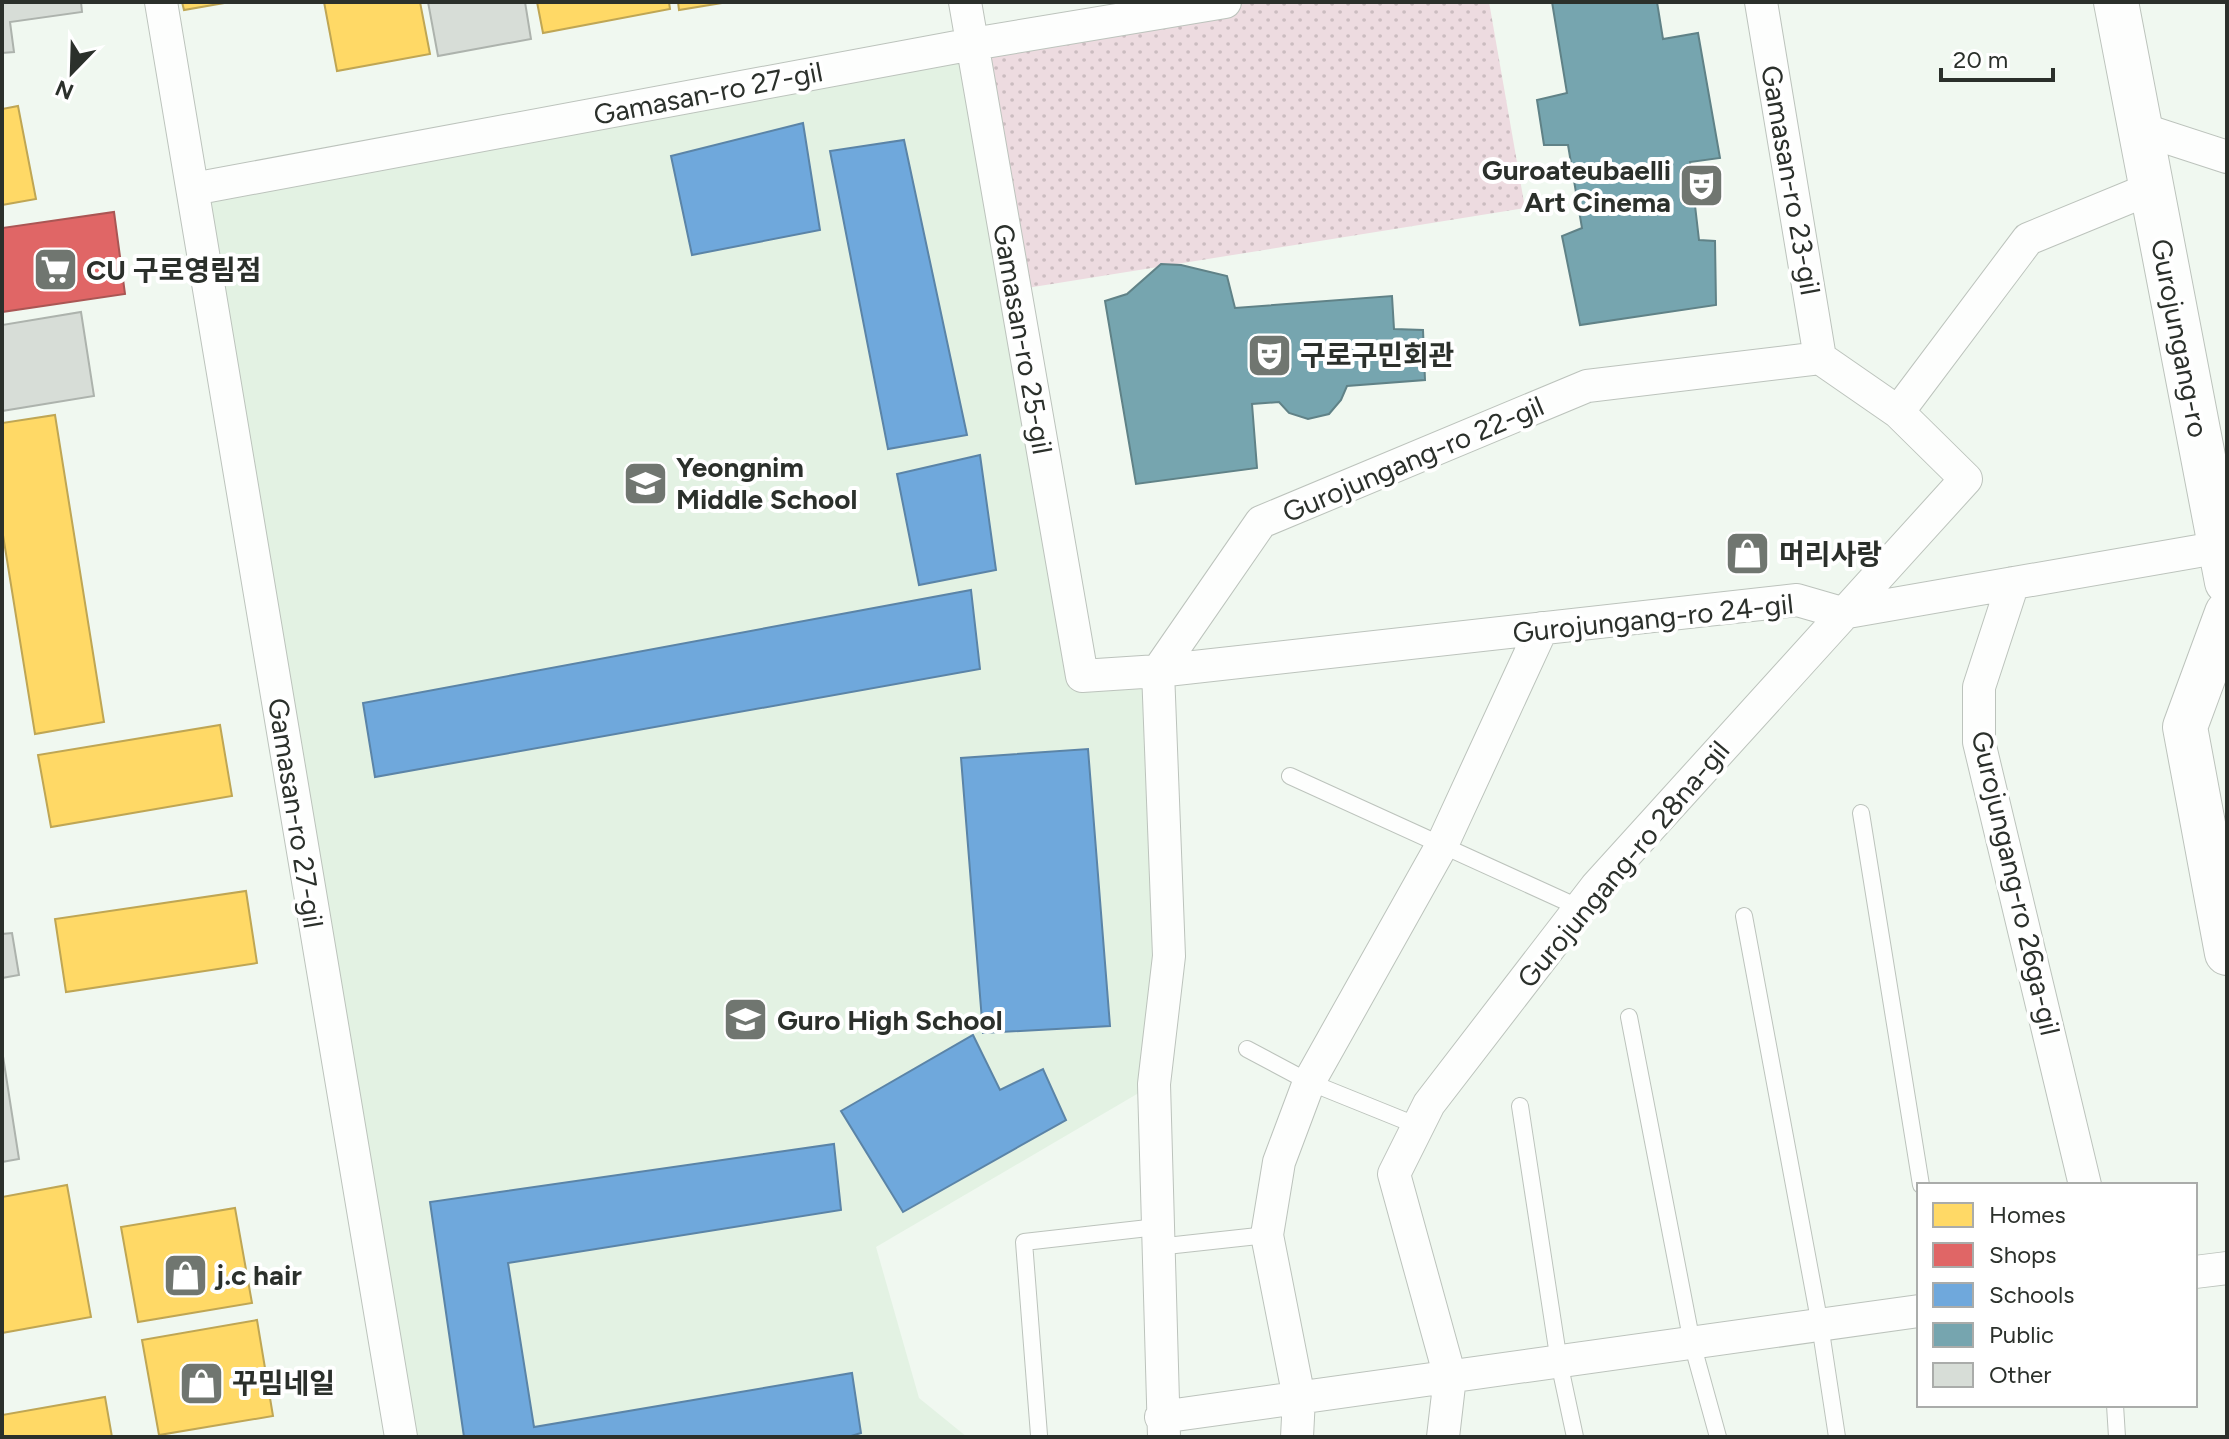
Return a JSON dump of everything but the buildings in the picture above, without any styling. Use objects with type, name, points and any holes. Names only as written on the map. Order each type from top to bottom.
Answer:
[{"type":"street","name":"Gamasan-ro 27-gil","points":[[161,2],[401,1437]]},
{"type":"street","name":"Gamasan-ro 25-gil","points":[[965,2],[1082,676]]},
{"type":"street","name":"Gamasan-ro 27-gil","points":[[193,189],[973,44],[1225,2]]},
{"type":"street","name":"Gamasan-ro 23-gil","points":[[1761,2],[1820,358]]},
{"type":"street","name":"Gurojungang-ro","points":[[2116,2],[2225,558]]},
{"type":"street","points":[[2141,129],[2227,157]]},
{"type":"street","points":[[1898,412],[2028,239],[2152,188]]},
{"type":"street","points":[[1820,358],[1898,412],[1966,479],[1842,613]]},
{"type":"street","name":"Gurojungang-ro 22-gil","points":[[1158,671],[1261,522],[1587,386],[1820,358]]},
{"type":"street","name":"Gurojungang-ro 24-gil","points":[[1082,676],[1158,671],[1797,600],[1842,613],[2013,583],[2225,558]]},
{"type":"street","name":"Gurojungang-ro 26ga-gil","points":[[2013,583],[1979,687],[1979,742],[2085,1183]]},
{"type":"street","name":"Gurojungang-ro 28na-gil","points":[[1443,1437],[1450,1377],[1394,1174],[1429,1104],[1580,908],[1842,613]]},
{"type":"street","points":[[2227,613],[2185,727],[2227,953]]},
{"type":"street","points":[[1297,1437],[1299,1398],[1267,1235],[1279,1162],[1309,1082],[1442,845],[1542,628]]},
{"type":"street","points":[[1158,671],[1169,956],[1154,1084],[1163,1427],[1299,1398],[1917,1311]]},
{"type":"street","points":[[2197,1272],[2227,1268]]},
{"type":"lane","points":[[1290,776],[1580,908]]},
{"type":"lane","points":[[1861,813],[1921,1183]]},
{"type":"lane","points":[[1744,916],[1820,1325],[1837,1437]]},
{"type":"lane","points":[[1629,1017],[1692,1343],[1718,1437]]},
{"type":"lane","points":[[1247,1049],[1309,1082],[1418,1126]]},
{"type":"lane","points":[[1520,1106],[1559,1362],[1575,1437]]},
{"type":"lane","points":[[1039,1435],[1024,1242],[1267,1235]]},
{"type":"lane","points":[[2115,1407],[2117,1437]]},
{"type":"shaded area","points":[[1225,2],[1489,2],[1525,208],[1015,290],[973,44]]},
{"type":"shaded area","points":[[973,44],[1082,675],[1158,671],[1154,1084],[876,1247],[919,1398],[967,1437],[401,1437],[193,189]]},
{"type":"place","name":"Guroateubaelli Art Cinema","points":[[1702,186]]},
{"type":"place","name":"CU 구로영림점","points":[[55,270]]},
{"type":"place","name":"구로구민회관","points":[[1269,355]]},
{"type":"place","name":"Yeongnim Middle School","points":[[645,483]]},
{"type":"place","name":"머리사랑","points":[[1748,554]]},
{"type":"place","name":"Guro High School","points":[[746,1020]]},
{"type":"place","name":"j.c hair","points":[[185,1275]]},
{"type":"place","name":"꾸밈네일","points":[[201,1383]]}]
